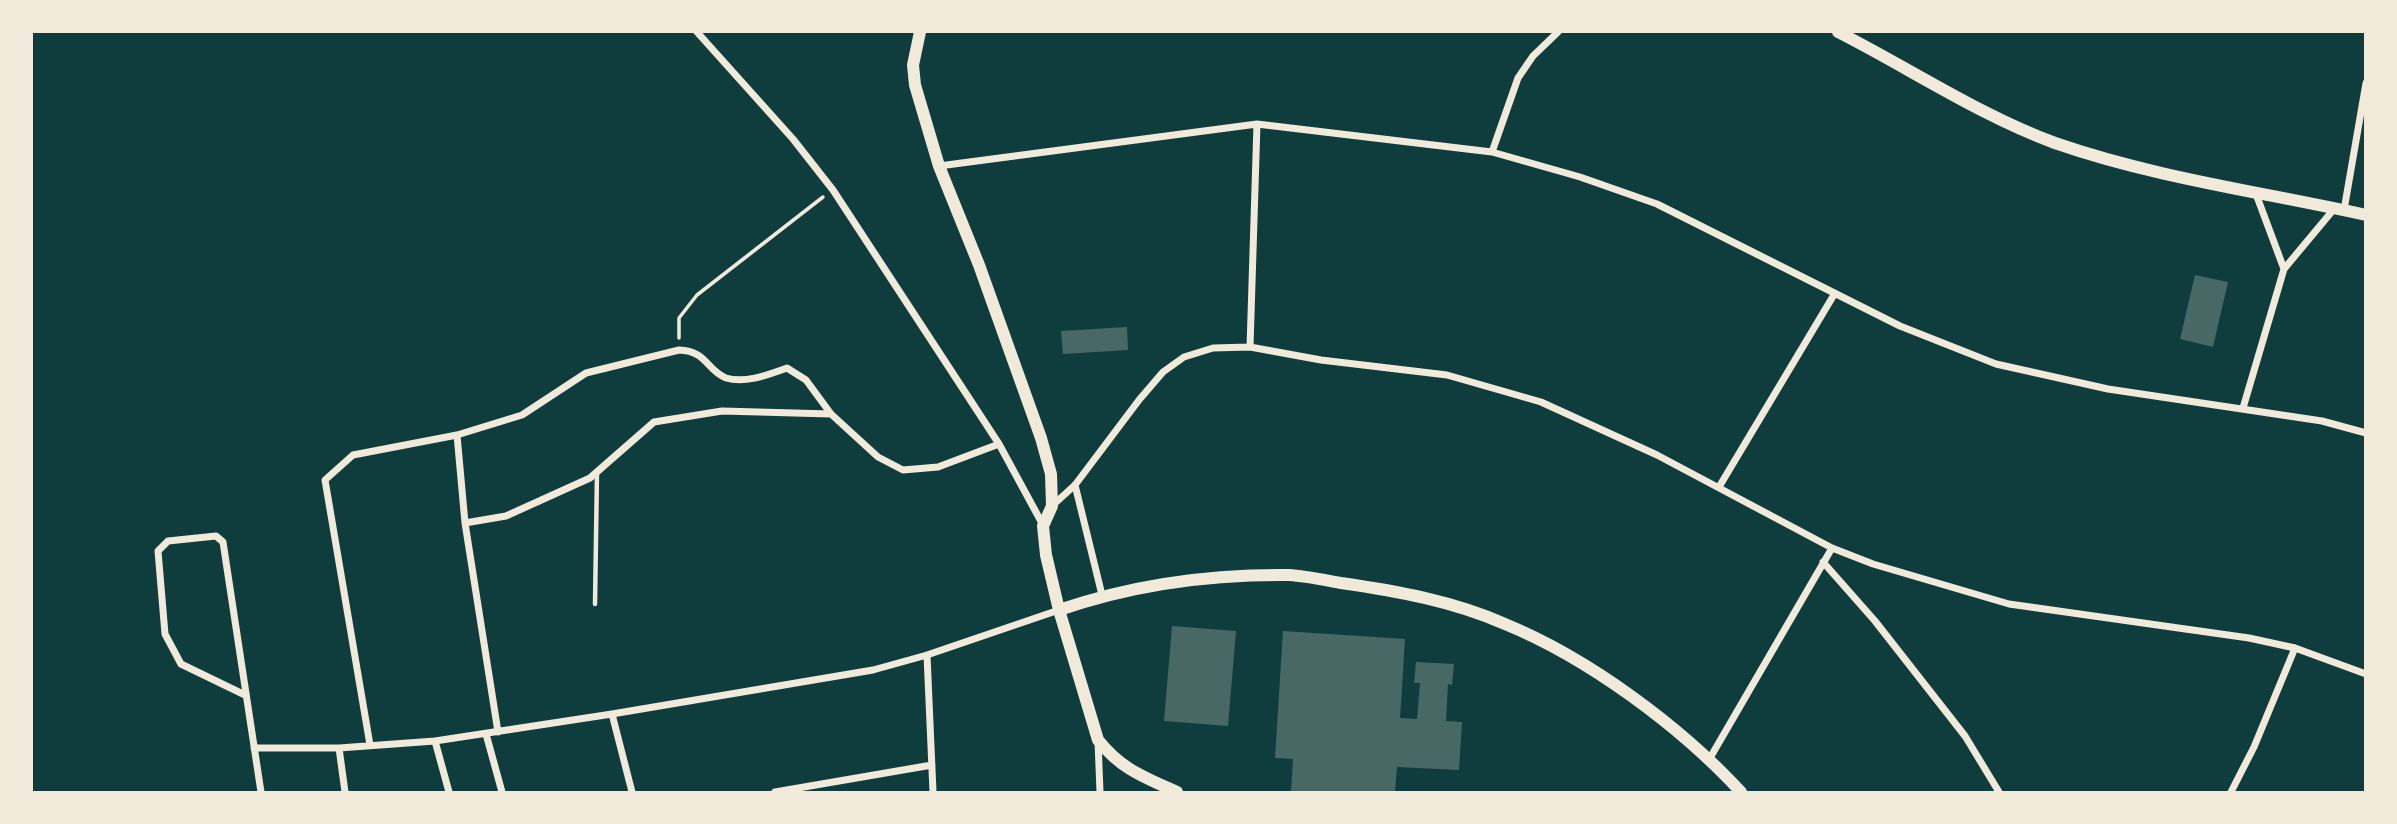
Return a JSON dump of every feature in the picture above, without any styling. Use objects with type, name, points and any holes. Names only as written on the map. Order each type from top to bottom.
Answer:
[{"type":"street","points":[[697,32],[793,139],[833,190],[999,444],[1043,526],[1046,555],[1059,610],[1098,740],[1100,793]]},
{"type":"street","points":[[920,32],[913,65],[915,86],[939,166],[979,265],[1041,438],[1051,474],[1052,506]]},
{"type":"street","points":[[1492,152],[1518,78],[1533,56],[1558,32]]},
{"type":"street","points":[[1838,32],[1984,111],[2054,142],[2120,162],[2256,194],[2365,215]]},
{"type":"street","points":[[2243,408],[2284,270],[2339,209],[2365,83]]},
{"type":"street","points":[[939,166],[1256,124],[1492,152],[1580,177],[1657,204],[1900,326],[1996,364],[2108,389],[2322,421],[2365,433]]},
{"type":"street","points":[[1250,347],[1256,124]]},
{"type":"street","points":[[2256,194],[2284,270]]},
{"type":"street","points":[[1719,487],[1835,293]]},
{"type":"street","points":[[1043,526],[1052,506],[1075,485],[1163,372],[1184,357],[1213,348],[1250,347],[1321,360],[1447,375],[1541,402],[1657,454],[1832,548],[1873,564],[2009,604],[2249,638],[2295,648],[2365,674]]},
{"type":"street","points":[[370,745],[325,480],[353,455],[457,435],[522,415],[586,373],[679,350],[692,350],[726,378],[758,379],[787,368],[806,380],[831,414],[878,457],[903,470],[938,467],[999,444]]},
{"type":"street","points":[[465,523],[506,516],[590,478],[654,422],[722,411],[831,414]]},
{"type":"street","points":[[457,435],[465,523],[498,732]]},
{"type":"street","points":[[1075,485],[1102,595]]},
{"type":"street","points":[[245,695],[181,664],[165,634],[158,551],[168,541],[216,536],[223,542],[261,793]]},
{"type":"street","points":[[1710,758],[1832,548]]},
{"type":"street","points":[[1824,562],[1875,621],[1965,736],[1999,793]]},
{"type":"street","points":[[254,748],[339,748],[435,741],[612,714],[873,670],[927,655],[1102,595],[1202,579],[1291,575],[1399,592],[1455,605],[1507,624],[1577,661],[1638,702],[1710,758],[1741,793]]},
{"type":"street","points":[[2231,793],[2295,648]]},
{"type":"street","points":[[927,655],[933,793]]},
{"type":"street","points":[[612,714],[632,793]]},
{"type":"street","points":[[486,734],[502,793]]},
{"type":"street","points":[[1098,740],[1111,756],[1126,768],[1177,793]]},
{"type":"street","points":[[435,741],[449,793]]},
{"type":"street","points":[[339,748],[345,793]]},
{"type":"street","points":[[775,793],[932,765]]},
{"type":"lane","points":[[595,604],[597,471]]},
{"type":"path","points":[[679,350],[678,317],[697,295],[833,190]]},
{"type":"building","points":[[2195,275],[2228,282],[2213,347],[2180,339]]},
{"type":"building","points":[[1127,327],[1128,350],[1063,354],[1061,331]]},
{"type":"building","points":[[1172,626],[1236,631],[1228,726],[1164,721]]},
{"type":"building","points":[[1283,631],[1405,639],[1400,718],[1417,719],[1420,683],[1414,683],[1416,662],[1454,664],[1452,685],[1448,684],[1446,721],[1462,722],[1459,770],[1397,767],[1395,792],[1291,792],[1293,759],[1275,758]]}]
